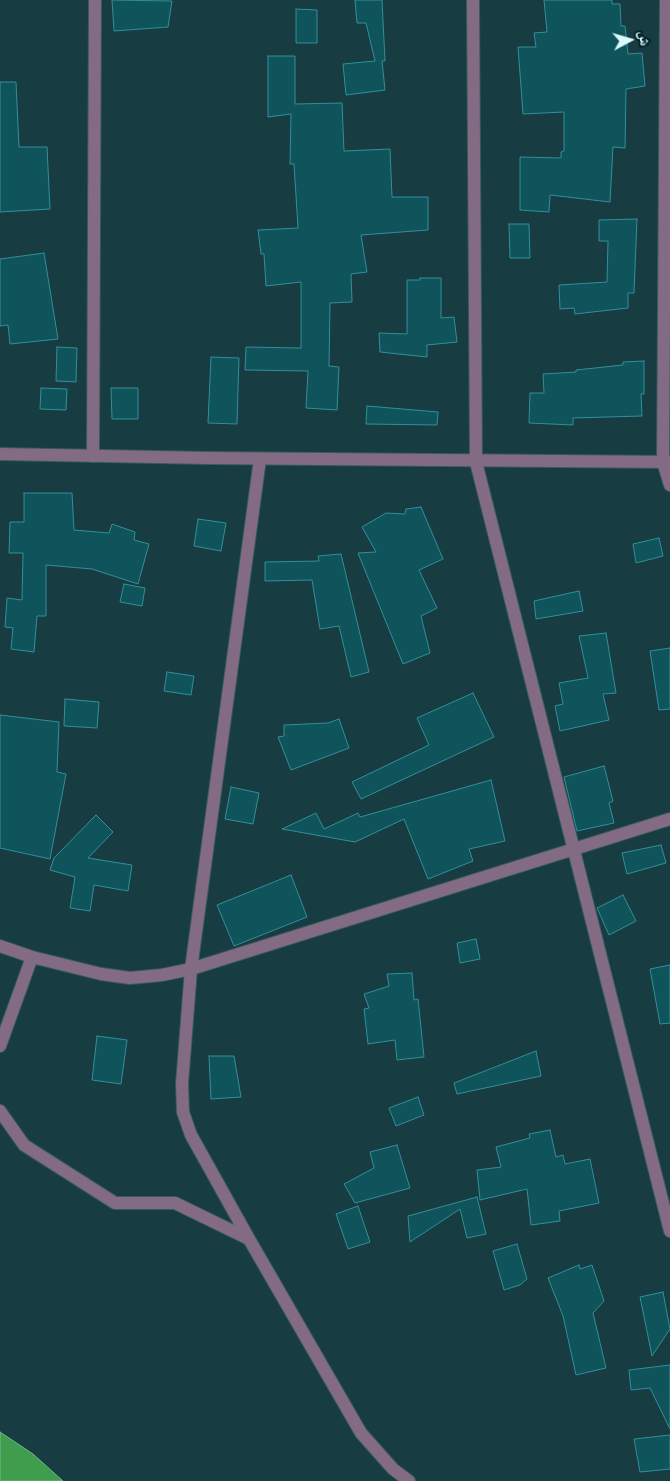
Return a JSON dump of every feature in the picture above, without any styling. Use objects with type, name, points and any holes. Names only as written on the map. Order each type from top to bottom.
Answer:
[{"type":"street","points":[[93,456],[96,0]]},
{"type":"street","points":[[473,0],[476,462],[670,1231]]},
{"type":"street","points":[[666,0],[666,462],[670,485]]},
{"type":"street","points":[[0,454],[476,462],[666,462]]},
{"type":"street","points":[[260,458],[191,969],[182,1084],[183,1112],[191,1135],[361,1433],[393,1469],[409,1481]]},
{"type":"street","points":[[0,946],[32,958],[101,974],[130,978],[162,976],[191,969],[670,819]]},
{"type":"street","points":[[0,1046],[32,958]]},
{"type":"street","points":[[0,1111],[24,1145],[115,1203],[175,1203],[249,1239]]},
{"type":"shaded area","points":[[0,1432],[33,1454],[63,1481],[0,1481]]},
{"type":"building","points":[[112,0],[172,1],[168,27],[114,31]]},
{"type":"building","points":[[355,0],[382,0],[385,61],[382,61],[385,90],[346,95],[343,64],[375,61],[366,23],[357,23]]},
{"type":"building","points":[[544,0],[612,0],[612,4],[620,4],[621,26],[625,26],[628,54],[642,53],[645,86],[626,89],[625,148],[613,147],[610,202],[550,195],[549,212],[520,210],[520,157],[561,158],[561,152],[564,151],[564,112],[523,114],[518,47],[536,47],[534,33],[547,32]]},
{"type":"building","points":[[296,9],[317,10],[317,43],[296,43]]},
{"type":"building","points":[[268,56],[295,56],[295,104],[342,103],[344,151],[390,149],[392,197],[428,197],[428,230],[361,235],[367,272],[351,274],[352,302],[330,303],[329,366],[339,367],[337,410],[306,408],[308,371],[245,370],[246,347],[301,348],[301,282],[266,286],[264,254],[261,254],[258,230],[298,228],[294,164],[290,164],[291,114],[268,117]]},
{"type":"building","points":[[0,82],[16,82],[19,147],[47,147],[50,209],[0,212]]},
{"type":"building","points":[[637,219],[634,293],[628,293],[628,308],[575,314],[574,308],[560,309],[559,285],[607,282],[608,241],[599,241],[599,220]]},
{"type":"building","points":[[509,224],[529,224],[530,258],[510,258]]},
{"type":"building","points":[[44,253],[58,339],[10,344],[8,325],[0,326],[0,259]]},
{"type":"building","points":[[420,278],[441,278],[441,318],[454,317],[457,342],[427,345],[427,357],[380,352],[379,333],[407,334],[407,280],[420,280]]},
{"type":"building","points":[[57,347],[77,348],[76,382],[56,381]]},
{"type":"building","points":[[211,357],[239,358],[237,424],[208,423]]},
{"type":"building","points":[[644,361],[644,394],[641,394],[642,416],[573,418],[573,425],[529,423],[530,393],[544,393],[543,374],[576,372],[576,370],[623,365],[623,362]]},
{"type":"building","points":[[41,388],[67,389],[66,410],[40,409]]},
{"type":"building","points":[[111,388],[138,388],[138,419],[112,419]]},
{"type":"building","points":[[367,406],[438,412],[437,425],[366,424]]},
{"type":"building","points":[[24,493],[72,493],[74,530],[109,533],[112,524],[135,532],[134,540],[149,544],[138,584],[92,569],[46,565],[46,616],[37,616],[34,652],[11,649],[13,628],[5,627],[7,598],[22,600],[23,553],[9,553],[10,522],[24,522]]},
{"type":"building","points":[[421,507],[443,559],[419,570],[437,608],[421,616],[430,653],[403,664],[358,553],[376,552],[362,527],[386,513],[405,514],[406,509]]},
{"type":"building","points":[[198,519],[226,523],[221,551],[194,546]]},
{"type":"building","points":[[659,538],[663,556],[636,563],[633,544]]},
{"type":"building","points":[[341,554],[369,672],[351,677],[339,626],[320,629],[312,580],[265,581],[265,562],[319,561],[318,556]]},
{"type":"building","points":[[124,584],[145,588],[142,606],[120,602]]},
{"type":"building","points":[[579,591],[583,611],[536,619],[534,601]]},
{"type":"building","points":[[606,633],[616,693],[603,694],[609,720],[560,731],[555,706],[563,704],[559,683],[588,678],[579,636]]},
{"type":"building","points":[[670,648],[670,709],[659,710],[650,651]]},
{"type":"building","points":[[167,672],[194,676],[191,695],[164,691]]},
{"type":"building","points":[[473,693],[494,737],[361,799],[352,782],[429,745],[417,718]]},
{"type":"building","points":[[65,699],[99,702],[97,728],[64,726]]},
{"type":"building","points":[[0,715],[59,722],[57,772],[66,774],[50,859],[0,848]]},
{"type":"building","points":[[339,719],[349,748],[291,770],[278,737],[284,736],[284,725],[328,723]]},
{"type":"building","points":[[604,766],[613,801],[609,803],[614,823],[577,831],[564,777]]},
{"type":"building","points":[[491,780],[505,841],[469,849],[473,861],[428,879],[404,819],[355,842],[282,829],[316,813],[324,829],[358,813],[360,817]]},
{"type":"building","points":[[231,787],[259,793],[253,824],[225,819]]},
{"type":"building","points":[[96,815],[113,832],[88,858],[132,865],[128,891],[94,885],[90,911],[70,908],[75,877],[50,870],[54,858]]},
{"type":"building","points":[[661,845],[666,863],[627,874],[622,853]]},
{"type":"building","points":[[291,875],[307,917],[234,946],[217,905]]},
{"type":"building","points":[[623,895],[636,921],[609,935],[597,908]]},
{"type":"building","points":[[476,939],[480,959],[460,963],[457,943]]},
{"type":"building","points":[[670,965],[670,1023],[660,1024],[650,969]]},
{"type":"building","points":[[412,973],[414,1000],[418,999],[424,1057],[397,1060],[395,1040],[368,1044],[364,1009],[369,1008],[364,994],[389,986],[387,974]]},
{"type":"building","points":[[97,1036],[127,1040],[121,1084],[92,1080]]},
{"type":"building","points":[[536,1051],[541,1076],[457,1094],[454,1083]]},
{"type":"building","points":[[209,1056],[234,1056],[241,1097],[211,1099]]},
{"type":"building","points":[[418,1097],[424,1115],[396,1126],[389,1108]]},
{"type":"building","points":[[550,1130],[556,1157],[563,1155],[565,1164],[590,1159],[599,1203],[559,1211],[560,1221],[531,1225],[527,1189],[480,1200],[477,1170],[501,1167],[496,1147],[530,1138],[529,1134]]},
{"type":"building","points":[[397,1145],[410,1188],[355,1203],[344,1184],[374,1168],[370,1152]]},
{"type":"building","points":[[477,1197],[486,1234],[467,1238],[460,1209],[410,1242],[408,1216]]},
{"type":"building","points":[[358,1206],[370,1242],[348,1249],[336,1214]]},
{"type":"building","points":[[517,1244],[527,1279],[520,1285],[504,1290],[493,1251]]},
{"type":"building","points":[[579,1265],[580,1269],[592,1265],[604,1301],[593,1313],[606,1368],[576,1375],[563,1316],[548,1278]]},
{"type":"building","points":[[663,1292],[670,1329],[652,1356],[640,1297]]},
{"type":"building","points":[[670,1365],[670,1429],[650,1388],[631,1390],[629,1370]]},
{"type":"building","points":[[670,1435],[670,1469],[640,1472],[634,1439]]}]
